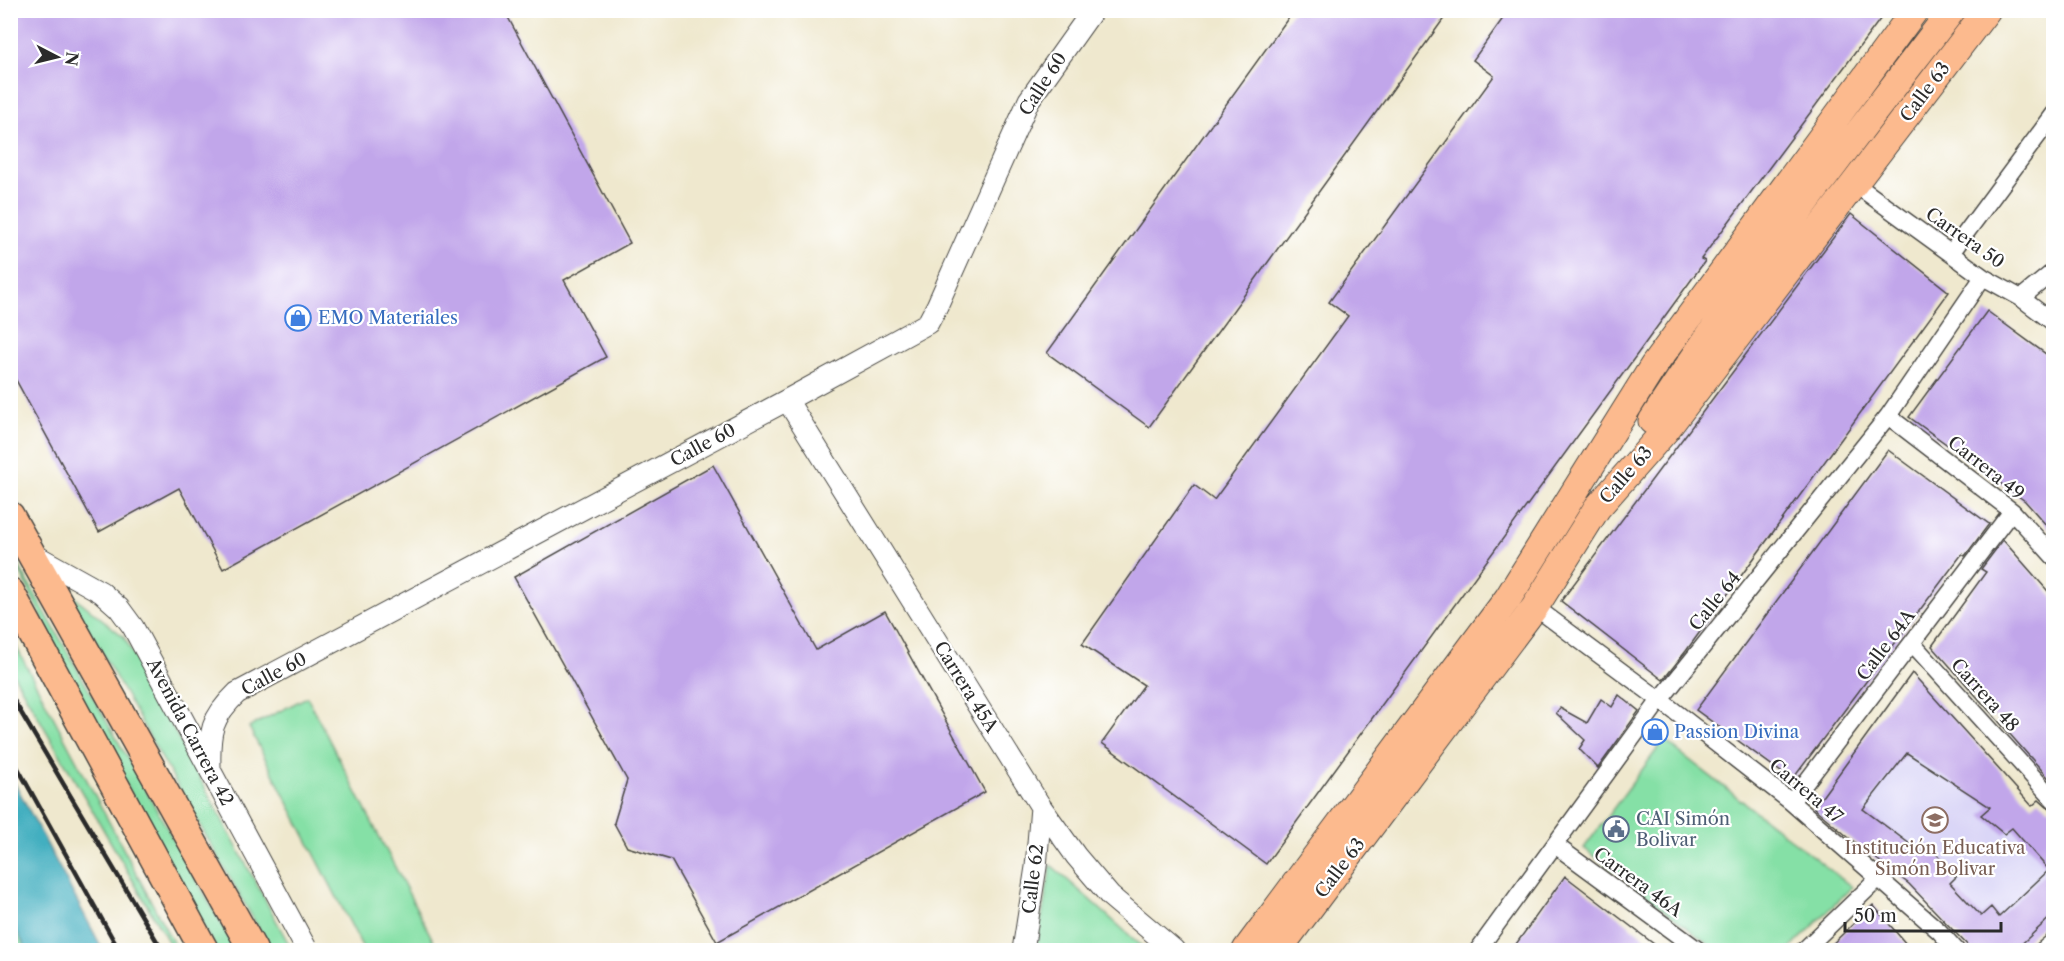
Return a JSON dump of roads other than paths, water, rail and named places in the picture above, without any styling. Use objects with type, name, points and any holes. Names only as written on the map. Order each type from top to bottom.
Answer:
[{"type":"highway","points":[[10,516],[253,951]]},
{"type":"highway","points":[[10,592],[204,951]]},
{"type":"main road","name":"Calle 63","points":[[1246,951],[1508,598],[1654,365],[1915,10]]},
{"type":"main road","points":[[1597,507],[1693,358],[1769,251],[1952,10]]},
{"type":"main road","points":[[1958,10],[1966,21],[1966,39]]},
{"type":"main road","name":"Calle 63","points":[[1278,951],[1535,607],[1597,507],[1665,431],[1987,10]]},
{"type":"street","name":"Calle 60","points":[[210,767],[209,741],[214,722],[222,706],[237,693],[928,323],[1029,100],[1093,10]]},
{"type":"street","points":[[1951,253],[2054,114]]},
{"type":"street","name":"Carrera 50","points":[[1855,184],[1983,277],[2021,298],[2054,323]]},
{"type":"street","points":[[2021,298],[2054,271]]},
{"type":"street","name":"Calle 64","points":[[1478,951],[1660,700],[1888,416],[1983,277]]},
{"type":"street","name":"Carrera 45A","points":[[787,400],[1041,807],[1076,856],[1110,896],[1174,951]]},
{"type":"street","name":"Carrera 49","points":[[1888,416],[2012,511],[2054,557]]},
{"type":"street","name":"Calle 64A","points":[[1791,802],[2012,511]]},
{"type":"street","name":"Avenida Carrera 42","points":[[31,553],[100,592],[119,608],[133,627],[307,951]]},
{"type":"street","name":"Carrera 47","points":[[1535,607],[1791,802],[1939,932],[1956,951]]},
{"type":"street","name":"Carrera 48","points":[[1912,643],[2054,800]]},
{"type":"street","name":"Calle 62","points":[[1023,951],[1036,867],[1041,807]]},
{"type":"street","name":"Carrera 46A","points":[[1555,845],[1698,951]]},
{"type":"street","points":[[1803,951],[1879,878]]},
{"type":"street","points":[[2043,951],[2054,940]]},
{"type":"water","points":[[11,776],[103,950],[27,950],[11,921]]},
{"type":"railway","points":[[10,694],[162,950]]},
{"type":"railway","points":[[10,754],[119,950]]},
{"type":"place","name":"EMO Materiales","points":[[298,318]]},
{"type":"place","name":"Passion Divina","points":[[1655,732]]},
{"type":"place","name":"Institución Educativa Simón Bolivar","points":[[1935,820]]},
{"type":"place","name":"CAI Simón Bolivar","points":[[1616,829]]}]
